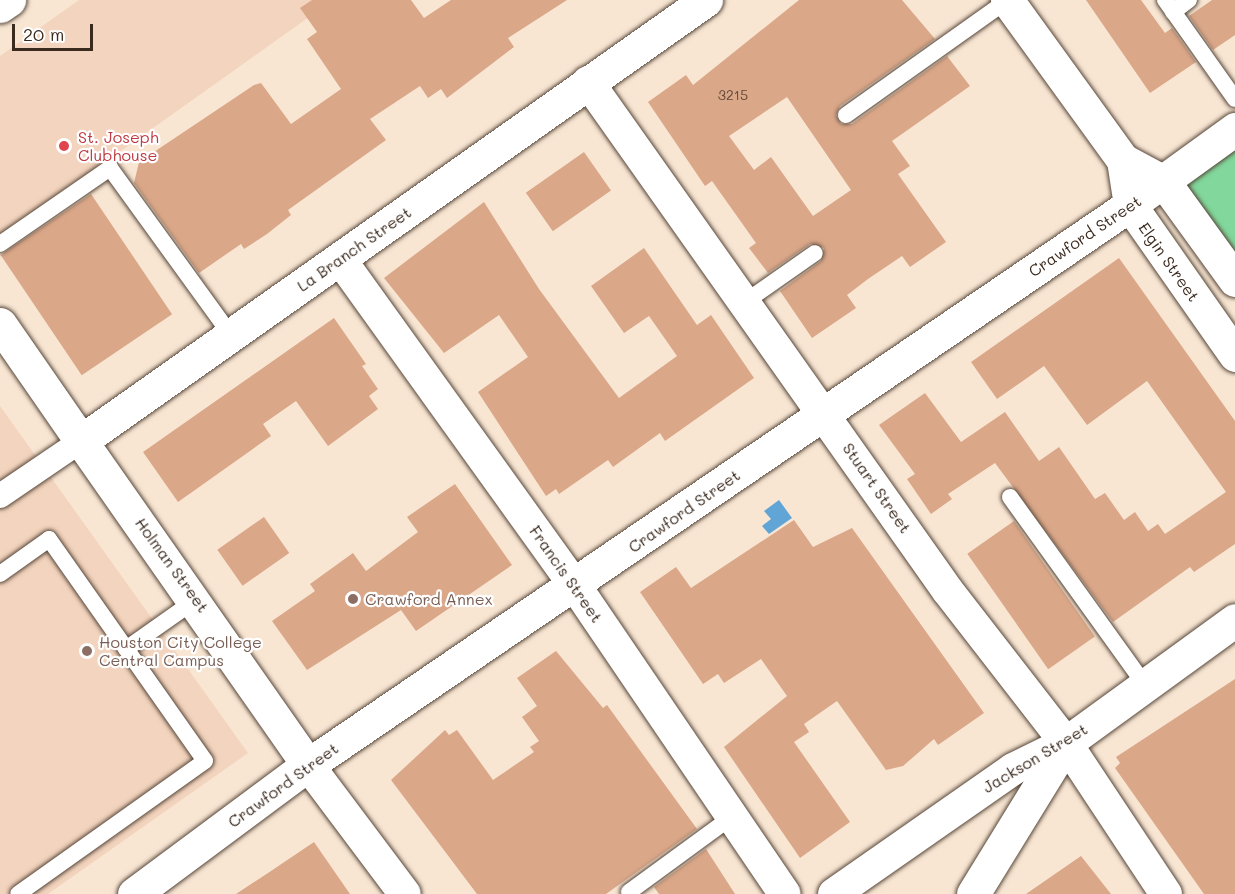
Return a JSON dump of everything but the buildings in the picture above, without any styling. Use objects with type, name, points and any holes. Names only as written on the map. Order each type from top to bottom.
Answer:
[{"type":"main road","points":[[0,6],[9,0]]},
{"type":"main road","name":"La Branch Street","points":[[81,441],[706,0]]},
{"type":"main road","name":"Elgin Street","points":[[1007,0],[1123,160],[1164,182],[1235,280]]},
{"type":"main road","name":"Crawford Street","points":[[134,894],[308,765],[576,586],[1164,182],[1235,129]]},
{"type":"main road","name":"Elgin Street","points":[[1123,160],[1130,205],[1235,355]]},
{"type":"main road","name":"Holman Street","points":[[0,324],[81,441],[197,599],[308,765]]},
{"type":"main road","name":"Jackson Street","points":[[1066,743],[1235,620]]},
{"type":"main road","points":[[972,894],[1066,743]]},
{"type":"street","name":"Stuart Street","points":[[588,82],[746,302],[948,591],[1066,743],[1166,894]]},
{"type":"street","name":"Francis Street","points":[[340,259],[576,586],[785,894]]},
{"type":"street","name":"La Branch Street","points":[[0,496],[81,441]]},
{"type":"street","name":"Jackson Street","points":[[834,894],[1013,769],[1066,743]]},
{"type":"street","name":"Holman Street","points":[[308,765],[405,894]]},
{"type":"lane","points":[[846,115],[1007,0]]},
{"type":"lane","points":[[1189,0],[1169,6],[1235,99]]},
{"type":"lane","points":[[0,244],[110,168],[231,335]]},
{"type":"lane","points":[[746,302],[815,253]]},
{"type":"lane","points":[[1010,498],[1145,685]]},
{"type":"lane","points":[[0,574],[49,539],[205,761],[18,894]]},
{"type":"lane","points":[[126,649],[197,599]]},
{"type":"lane","points":[[629,892],[733,816]]},
{"type":"shaded area","name":"St. Joseph Clubhouse","points":[[79,0],[333,0],[0,237],[0,56]]},
{"type":"shaded area","name":"Houston City College Central Campus","points":[[0,406],[248,753],[48,894],[0,894]]},
{"type":"green space","points":[[1235,139],[1235,265],[1178,187]]},
{"type":"water","points":[[779,500],[792,518],[769,534],[762,526],[771,519],[764,511]]},
{"type":"place","name":"St. Joseph Clubhouse","points":[[64,146]]},
{"type":"place","name":"Crawford Annex","points":[[353,599]]},
{"type":"place","name":"Houston City College Central Campus","points":[[87,651]]}]
